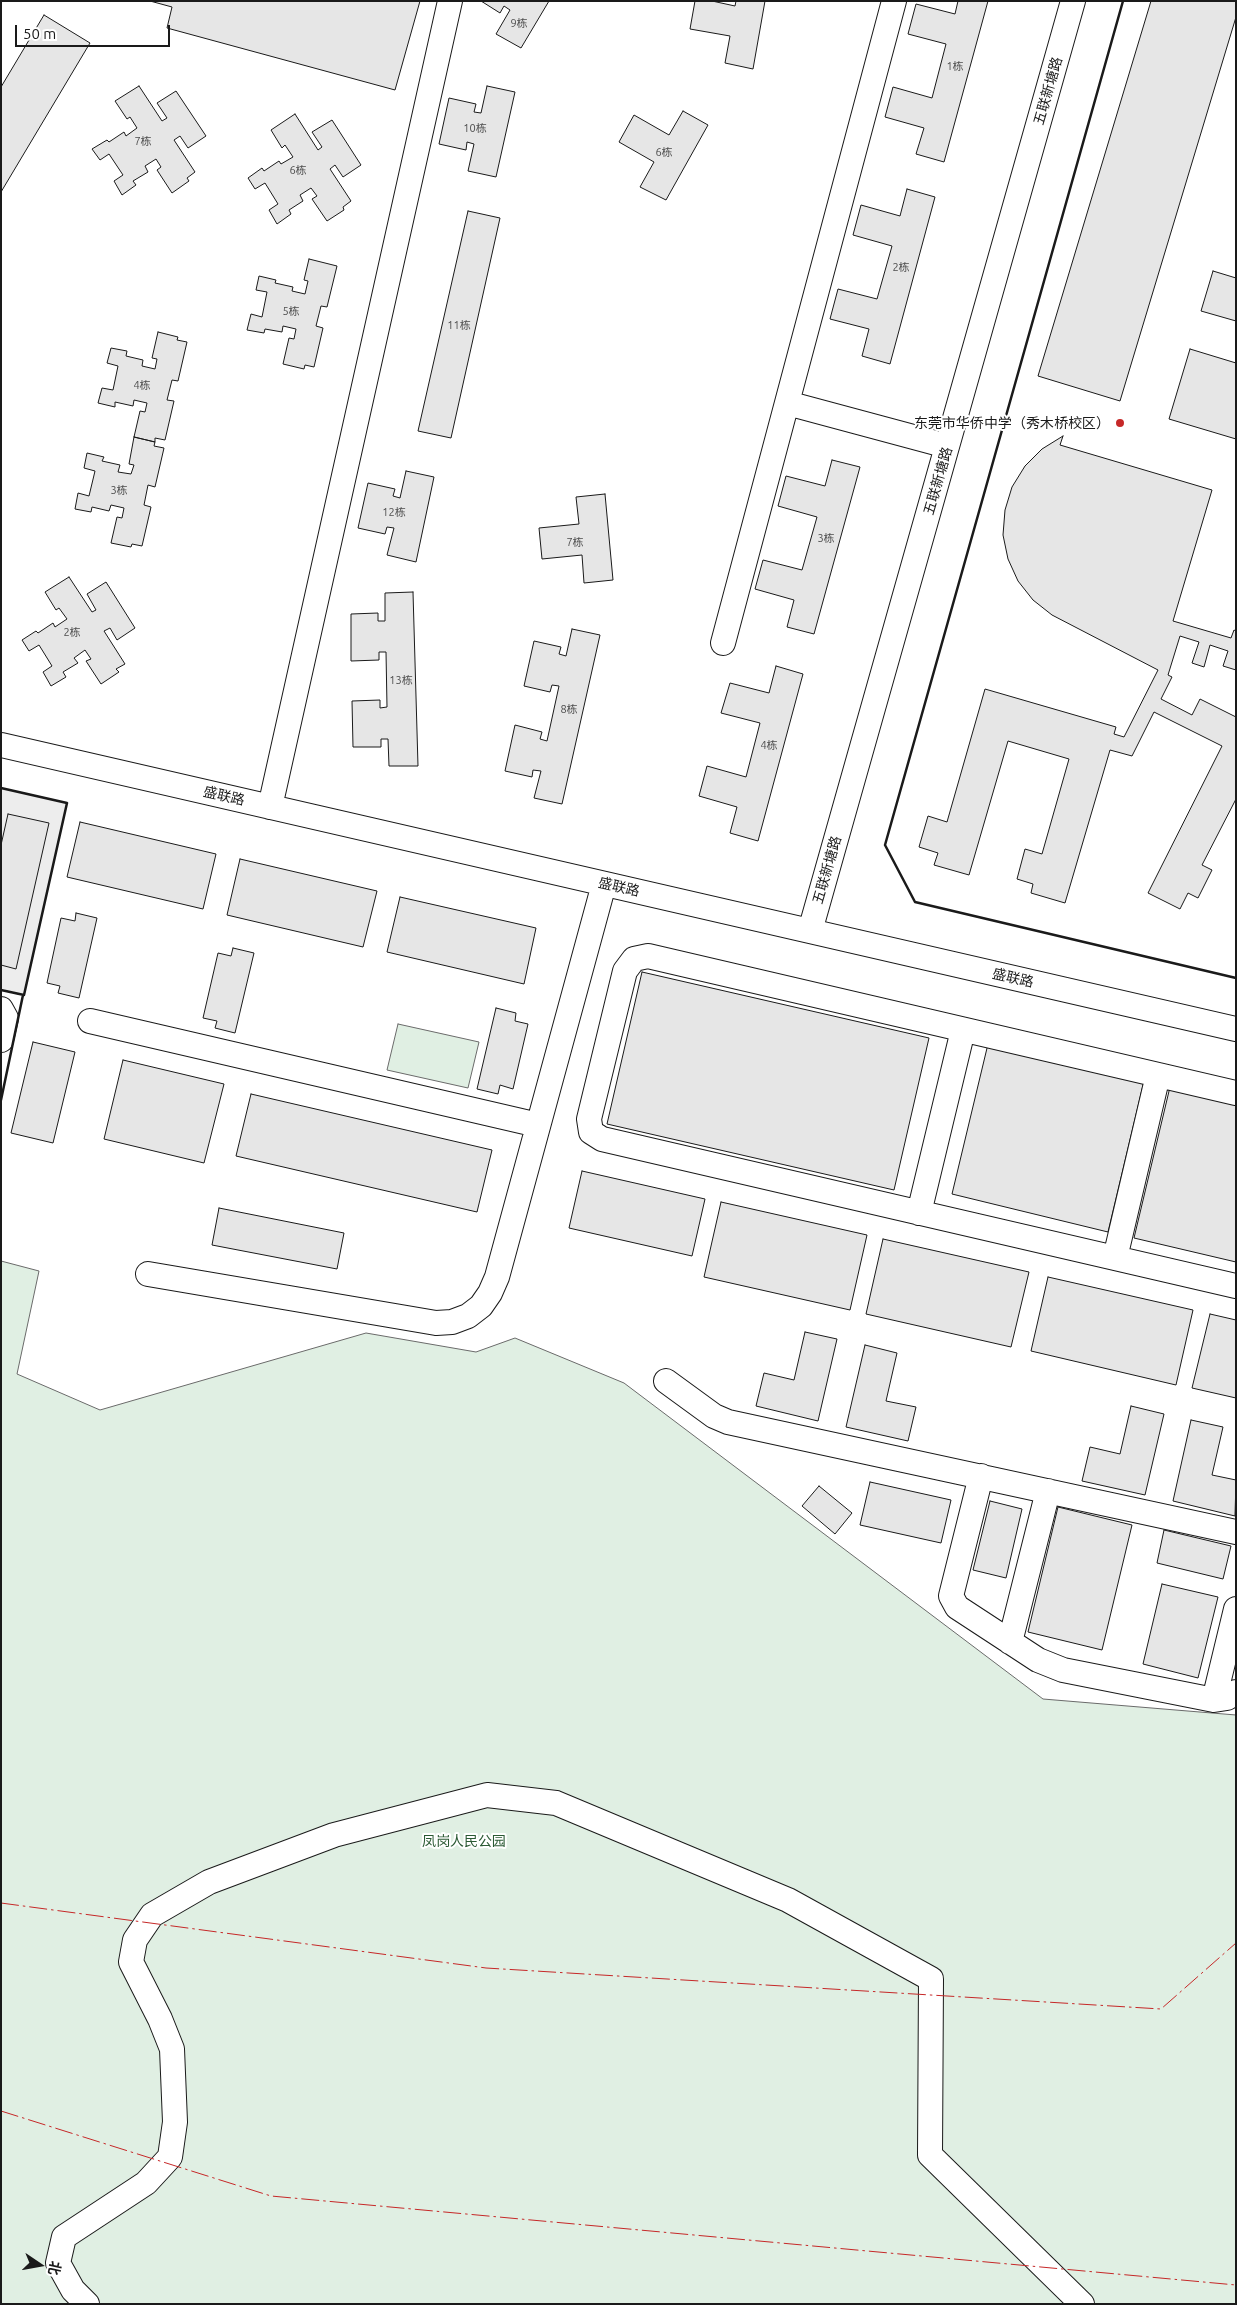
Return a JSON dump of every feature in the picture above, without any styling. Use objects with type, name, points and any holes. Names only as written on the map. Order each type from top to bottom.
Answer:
[{"type":"street","points":[[270,807],[450,1]]},
{"type":"street","points":[[723,643],[894,1]]},
{"type":"street","name":"五联新塘路","points":[[810,931],[1073,1]]},
{"type":"street","points":[[786,403],[947,446]]},
{"type":"street","name":"盛联路","points":[[1,745],[1236,1029]]},
{"type":"street","points":[[148,1274],[436,1323],[452,1322],[468,1316],[481,1306],[490,1293],[604,884]]},
{"type":"street","points":[[1236,1093],[648,956],[634,958],[625,971],[589,1119],[591,1132],[602,1139],[1236,1286]]},
{"type":"street","points":[[1,1009],[6,1018],[1,1040]]},
{"type":"street","points":[[90,1021],[538,1125]]},
{"type":"street","points":[[919,1212],[963,1030]]},
{"type":"street","points":[[1115,1258],[1158,1075]]},
{"type":"street","points":[[666,1382],[714,1416],[728,1422],[1236,1532]]},
{"type":"street","points":[[981,1476],[952,1596],[957,1607],[1038,1660],[1063,1670],[1225,1696],[1236,1609]]},
{"type":"street","points":[[1010,1642],[1048,1491]]},
{"type":"street","points":[[87,2304],[72,2290],[58,2263],[64,2238],[146,2183],[170,2157],[175,2122],[172,2049],[160,2019],[131,1962],[135,1940],[152,1915],[209,1882],[334,1835],[487,1795],[556,1803],[788,1900],[932,1980],[930,2155],[1082,2304]]},
{"type":"green space","points":[[398,1024],[479,1042],[468,1088],[387,1070]]},
{"type":"green space","name":"凤岗人民公园","points":[[1,1261],[39,1271],[17,1374],[100,1410],[366,1333],[476,1352],[515,1338],[624,1383],[1043,1699],[1236,1715],[1236,2304],[1,2304]]},
{"type":"shaded area","points":[[1,788],[67,803],[24,995],[1,990]]},
{"type":"building","points":[[150,1],[420,1],[395,90],[167,28],[172,7]]},
{"type":"building","points":[[481,1],[549,1],[521,48],[496,34],[510,10],[504,6],[500,13]]},
{"type":"building","points":[[695,1],[712,1],[735,6],[736,1],[765,1],[753,69],[725,63],[730,36],[690,29]]},
{"type":"building","points":[[958,1],[988,1],[944,162],[916,154],[924,128],[885,117],[893,87],[932,98],[946,44],[908,34],[916,4],[955,14]]},
{"type":"building","points":[[1151,1],[1236,1],[1236,17],[1120,401],[1038,376]]},
{"type":"building","points":[[44,15],[90,43],[1,192],[1,87]]},
{"type":"building","points":[[139,86],[162,121],[167,118],[157,103],[176,91],[206,136],[188,148],[180,136],[174,140],[195,172],[187,178],[189,181],[172,193],[157,170],[161,167],[156,159],[145,166],[148,172],[133,181],[136,185],[122,195],[114,181],[123,175],[109,154],[100,160],[92,149],[107,140],[109,142],[124,132],[126,136],[137,128],[130,117],[127,119],[115,101]]},
{"type":"building","points":[[487,86],[515,92],[496,177],[468,171],[474,144],[467,142],[466,150],[439,144],[449,98],[476,104],[474,112],[481,113]]},
{"type":"building","points":[[683,111],[708,125],[666,200],[640,187],[654,162],[619,142],[634,115],[669,135]]},
{"type":"building","points":[[295,114],[318,150],[322,147],[312,132],[332,120],[361,165],[343,177],[335,165],[330,169],[351,201],[343,207],[344,210],[327,221],[312,199],[317,196],[311,188],[300,195],[303,201],[289,210],[291,214],[277,224],[269,210],[278,204],[265,183],[255,189],[248,178],[262,168],[264,171],[279,161],[281,164],[293,157],[285,145],[282,148],[271,130]]},
{"type":"building","points":[[907,189],[935,197],[890,364],[862,356],[869,329],[830,319],[838,289],[877,299],[892,246],[853,235],[861,205],[900,216]]},
{"type":"building","points":[[468,211],[500,218],[451,438],[418,431]]},
{"type":"building","points":[[309,259],[337,266],[327,307],[321,306],[316,326],[323,328],[314,367],[305,365],[304,369],[283,364],[289,338],[294,339],[296,329],[283,326],[282,332],[265,329],[264,333],[247,330],[251,314],[262,317],[267,292],[256,290],[259,276],[276,280],[275,283],[293,287],[292,291],[305,294],[308,281],[304,280]]},
{"type":"building","points":[[1213,271],[1236,278],[1236,321],[1201,311]]},
{"type":"building","points":[[158,332],[178,337],[177,340],[187,342],[178,381],[172,380],[167,400],[174,401],[165,440],[155,438],[155,442],[134,437],[140,411],[145,412],[147,403],[134,400],[133,406],[115,402],[115,407],[98,403],[102,388],[113,390],[118,366],[107,363],[111,348],[127,351],[126,356],[143,360],[142,366],[155,369],[157,359],[152,358]]},
{"type":"building","points":[[1190,349],[1236,363],[1236,439],[1169,419]]},
{"type":"building","points":[[1063,436],[1060,445],[1212,490],[1173,621],[1231,638],[1234,630],[1236,631],[1236,670],[1223,666],[1228,651],[1210,645],[1204,667],[1192,663],[1199,642],[1180,636],[1168,675],[1172,677],[1161,699],[1192,715],[1200,699],[1236,717],[1236,799],[1202,865],[1212,870],[1198,898],[1188,893],[1180,909],[1148,893],[1222,746],[1154,712],[1132,756],[1110,750],[1065,903],[1031,893],[1033,884],[1017,879],[1025,849],[1042,854],[1069,759],[1008,741],[969,875],[934,865],[938,853],[919,847],[928,816],[947,822],[985,689],[1116,727],[1114,734],[1124,737],[1158,670],[1052,615],[1033,600],[1018,581],[1008,559],[1003,535],[1005,510],[1012,487],[1025,466],[1042,449]]},
{"type":"building","points":[[134,437],[155,442],[154,446],[164,448],[155,487],[148,485],[144,505],[151,507],[142,546],[132,544],[131,547],[111,543],[117,517],[122,518],[124,508],[111,505],[109,511],[92,507],[91,512],[75,509],[78,493],[89,496],[95,471],[84,468],[87,453],[104,457],[102,461],[120,465],[118,472],[131,474],[134,465],[129,464]]},
{"type":"building","points":[[832,460],[860,467],[814,634],[787,627],[794,600],[755,589],[763,560],[802,570],[817,517],[778,506],[786,476],[825,486]]},
{"type":"building","points":[[406,471],[434,477],[416,562],[387,555],[394,528],[387,527],[385,534],[358,528],[368,483],[395,489],[393,496],[400,498]]},
{"type":"building","points":[[605,494],[613,580],[584,583],[582,555],[542,559],[539,528],[579,524],[576,497]]},
{"type":"building","points":[[69,577],[92,612],[96,610],[87,594],[106,582],[135,628],[117,640],[110,628],[104,631],[125,664],[116,669],[119,672],[101,684],[86,661],[91,659],[85,650],[74,658],[78,663],[63,672],[66,677],[51,686],[43,672],[52,666],[39,645],[29,651],[22,640],[36,631],[38,633],[53,623],[55,627],[67,619],[59,608],[56,610],[45,592]]},
{"type":"building","points":[[413,592],[418,766],[389,766],[388,739],[381,739],[381,747],[353,747],[352,701],[380,700],[380,708],[387,707],[386,652],[379,652],[379,660],[351,661],[351,614],[378,613],[378,621],[385,621],[385,593]]},
{"type":"building","points":[[572,629],[600,635],[562,804],[534,798],[541,771],[533,770],[532,777],[505,771],[515,725],[542,732],[540,739],[547,741],[559,686],[552,685],[550,692],[524,686],[534,641],[561,647],[559,654],[566,656]]},
{"type":"building","points":[[776,666],[803,674],[758,841],[730,833],[737,807],[699,796],[707,766],[746,777],[760,723],[721,713],[730,683],[769,693]]},
{"type":"building","points":[[8,814],[49,823],[16,969],[1,965],[1,845]]},
{"type":"building","points":[[80,822],[216,854],[203,909],[67,877]]},
{"type":"building","points":[[240,859],[377,891],[363,947],[227,915]]},
{"type":"building","points":[[400,897],[536,928],[524,984],[387,952]]},
{"type":"building","points":[[76,913],[97,918],[79,998],[58,993],[60,986],[47,983],[61,918],[75,921]]},
{"type":"building","points":[[233,948],[254,953],[235,1033],[215,1028],[217,1021],[203,1018],[218,953],[231,956]]},
{"type":"building","points":[[642,972],[929,1038],[894,1190],[607,1124]]},
{"type":"building","points":[[496,1008],[516,1013],[515,1021],[528,1024],[513,1089],[500,1085],[498,1094],[477,1089]]},
{"type":"building","points":[[33,1042],[75,1052],[53,1143],[11,1133]]},
{"type":"building","points":[[988,1044],[1144,1081],[1108,1232],[952,1194]]},
{"type":"building","points":[[123,1060],[224,1084],[204,1163],[104,1139]]},
{"type":"building","points":[[1170,1087],[1236,1103],[1236,1262],[1134,1238]]},
{"type":"building","points":[[251,1094],[492,1150],[477,1212],[236,1156]]},
{"type":"building","points":[[582,1171],[705,1199],[692,1256],[569,1228]]},
{"type":"building","points":[[721,1202],[867,1235],[850,1310],[704,1277]]},
{"type":"building","points":[[219,1208],[344,1233],[337,1269],[212,1245]]},
{"type":"building","points":[[883,1239],[1029,1272],[1011,1347],[866,1314]]},
{"type":"building","points":[[1048,1277],[1193,1310],[1176,1385],[1031,1351]]},
{"type":"building","points":[[1210,1314],[1236,1320],[1236,1398],[1192,1388]]},
{"type":"building","points":[[805,1332],[837,1339],[818,1421],[756,1406],[764,1373],[794,1380]]},
{"type":"building","points":[[865,1345],[897,1353],[886,1401],[916,1407],[908,1441],[846,1427]]},
{"type":"building","points":[[1131,1406],[1164,1414],[1145,1495],[1082,1481],[1090,1447],[1120,1454]]},
{"type":"building","points":[[1191,1420],[1223,1427],[1212,1475],[1236,1480],[1235,1516],[1173,1501]]},
{"type":"building","points":[[870,1482],[951,1500],[941,1543],[860,1525]]},
{"type":"building","points":[[819,1486],[852,1513],[835,1534],[802,1506]]},
{"type":"building","points":[[990,1501],[1022,1509],[1006,1578],[973,1570]]},
{"type":"building","points":[[1058,1507],[1132,1525],[1102,1650],[1028,1632]]},
{"type":"building","points":[[1164,1530],[1231,1546],[1223,1579],[1157,1563]]},
{"type":"building","points":[[1162,1584],[1218,1597],[1198,1678],[1143,1664]]},
{"type":"wall","points":[[1123,1],[885,845],[915,902],[1236,978]]},
{"type":"wall","points":[[1,788],[67,803],[24,995],[1,990]]},
{"type":"wall","points":[[1,1100],[23,995]]},
{"type":"power","points":[[1,1903],[486,1968],[1161,2009],[1236,1943]]},
{"type":"power","points":[[1,2111],[271,2196],[1236,2285]]},
{"type":"place","name":"东莞市华侨中学（秀木桥校区）","points":[[1120,423]]}]
